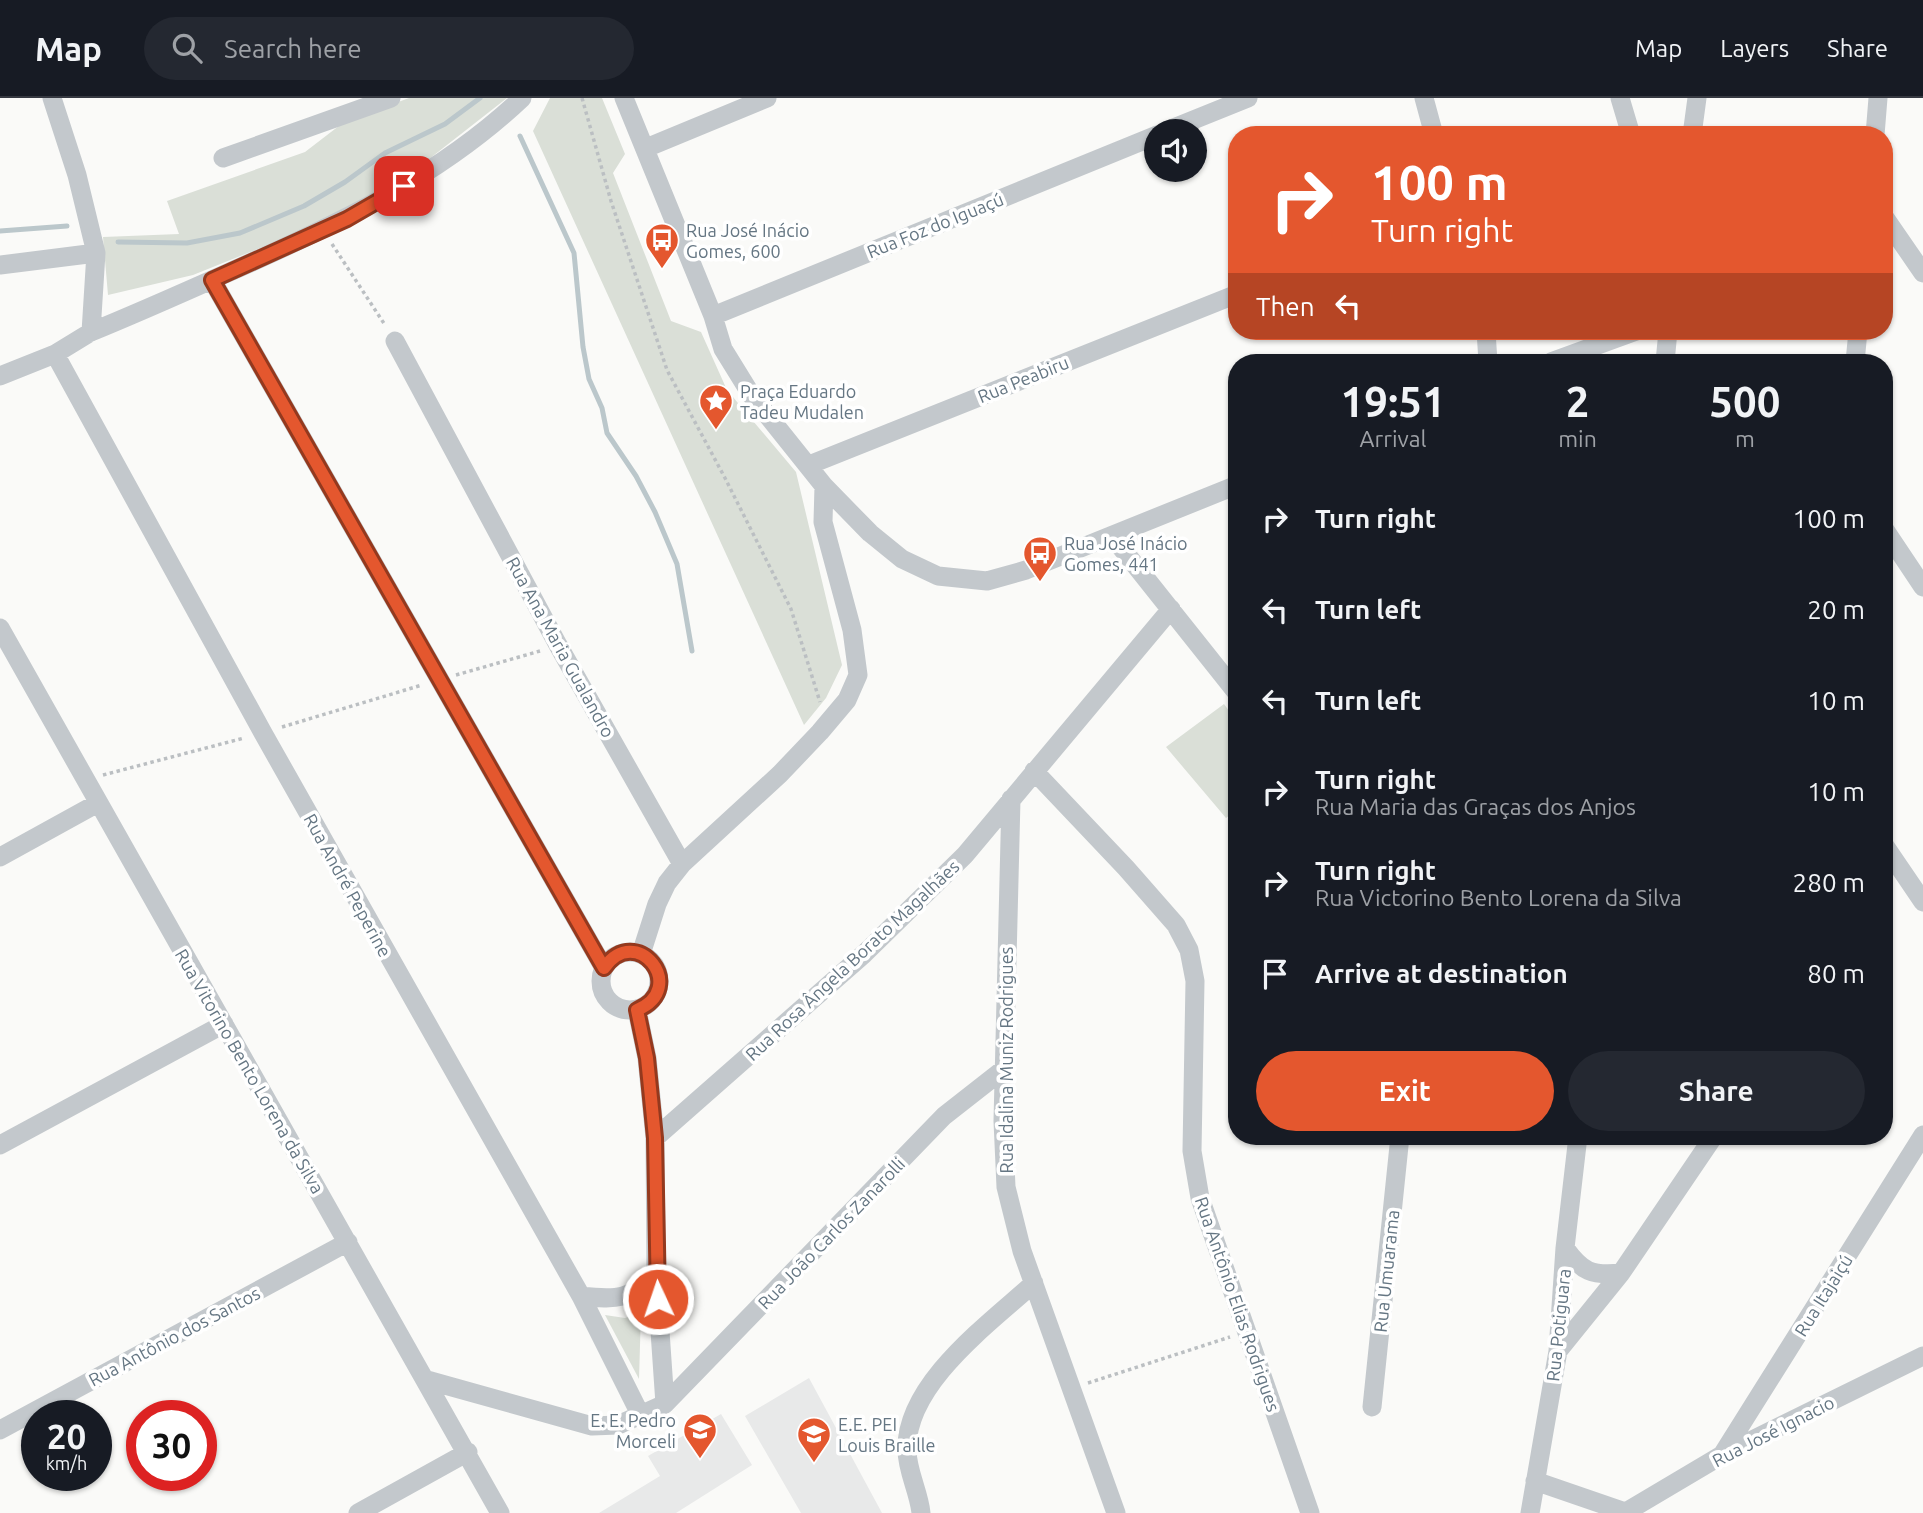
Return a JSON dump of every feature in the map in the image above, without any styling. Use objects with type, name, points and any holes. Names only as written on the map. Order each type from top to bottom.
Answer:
[{"type":"street","points":[[52,98],[77,175],[96,253],[91,332]]},
{"type":"street","points":[[223,158],[391,98]]},
{"type":"street","points":[[0,376],[55,354],[91,332],[324,230],[454,154],[522,98]]},
{"type":"street","points":[[624,98],[713,316],[723,349],[752,396],[824,485],[870,533],[902,559],[938,576],[987,582],[1026,570],[1228,489]]},
{"type":"street","points":[[646,148],[767,98]]},
{"type":"street","points":[[1196,119],[1248,98]]},
{"type":"street","points":[[1424,98],[1432,126]]},
{"type":"street","points":[[1620,98],[1628,126]]},
{"type":"street","points":[[1693,126],[1697,98]]},
{"type":"street","points":[[1876,126],[1878,98]]},
{"type":"street","name":"Rua Foz do Iguaçú","points":[[713,316],[1144,140]]},
{"type":"street","points":[[1893,230],[1923,273]]},
{"type":"street","points":[[0,265],[96,253]]},
{"type":"street","points":[[212,280],[604,968]]},
{"type":"street","name":"Rua Peabiru","points":[[809,465],[1228,298]]},
{"type":"street","points":[[1573,354],[1611,340]]},
{"type":"street","name":"Rua Ana Maria Gualandro","points":[[396,341],[558,645],[681,864]]},
{"type":"street","name":"Rua André Peperine","points":[[55,354],[263,733],[581,1296],[641,1416]]},
{"type":"street","points":[[641,954],[657,904],[667,883],[681,864],[780,774],[827,724],[847,700],[858,675],[852,630],[823,523],[824,485]]},
{"type":"street","points":[[1112,536],[1228,682]]},
{"type":"street","points":[[1893,542],[1923,587]]},
{"type":"street","name":"Rua Rosa Ângela Borato Magalhães","points":[[655,1138],[864,954],[965,855],[1171,609]]},
{"type":"street","name":"Rua Vitorino Bento Lorena da Silva","points":[[0,628],[468,1452],[500,1513]]},
{"type":"street","name":"Rua Antônio Elias Rodrigues","points":[[1034,771],[1135,877],[1176,925],[1189,950],[1195,981],[1192,1152],[1200,1198],[1310,1513]]},
{"type":"street","name":"Rua Idalina Muniz Rodrigues","points":[[1011,799],[1003,1121],[1006,1187],[1022,1251],[1073,1388],[1115,1513]]},
{"type":"street","points":[[0,857],[98,803]]},
{"type":"street","points":[[1893,858],[1923,902]]},
{"type":"street","points":[[624,952],[641,954],[655,965],[660,983],[653,1000],[637,1010],[618,1008],[604,996],[601,977],[604,968],[616,955],[624,952]]},
{"type":"street","points":[[637,1010],[647,1058],[655,1138],[656,1273],[665,1404]]},
{"type":"street","points":[[0,1145],[224,1024]]},
{"type":"street","name":"Rua João Carlos Zanarolli","points":[[427,1380],[592,1426],[618,1425],[665,1404],[944,1116],[1004,1069]]},
{"type":"street","name":"Rua Itajaiçú","points":[[1722,1455],[1923,1135]]},
{"type":"street","name":"Rua Umuarama","points":[[1371,1407],[1399,1145]]},
{"type":"street","name":"Rua Potiguara","points":[[1530,1513],[1558,1351],[1565,1248],[1577,1145]]},
{"type":"street","points":[[1558,1351],[1621,1273],[1708,1145]]},
{"type":"street","name":"Rua Antônio dos Santos","points":[[0,1430],[348,1242]]},
{"type":"street","points":[[1565,1248],[1581,1268],[1594,1273],[1621,1273]]},
{"type":"street","points":[[581,1296],[614,1299],[632,1294],[656,1273]]},
{"type":"street","points":[[921,1513],[907,1450],[913,1414],[936,1378],[968,1342],[1034,1283]]},
{"type":"street","name":"Rua José Ignacio","points":[[1627,1513],[1722,1455],[1923,1356]]},
{"type":"street","points":[[358,1513],[468,1452]]},
{"type":"street","points":[[1535,1481],[1627,1513]]},
{"type":"path","points":[[582,98],[611,201],[667,370],[791,609],[827,724]]},
{"type":"path","points":[[324,230],[396,341]]},
{"type":"path","points":[[87,779],[263,733],[558,645]]},
{"type":"path","points":[[1073,1388],[1247,1331]]},
{"type":"shaded area","points":[[409,98],[507,98],[415,170],[305,230],[193,275],[108,295],[103,237],[179,234],[167,201],[305,152],[344,122]]},
{"type":"shaded area","name":"Praça Eduardo Tadeu Mudalen","points":[[550,98],[602,98],[625,154],[613,173],[671,321],[701,332],[727,390],[796,472],[842,665],[826,698],[804,725],[533,131]]},
{"type":"shaded area","points":[[1224,704],[1228,710],[1228,816],[1226,818],[1166,747]]},
{"type":"shaded area","points":[[641,1312],[639,1379],[605,1315],[625,1318]]},
{"type":"shaded area","name":"E.E. PEI Louis Braille","points":[[809,1378],[882,1513],[801,1513],[745,1416]]},
{"type":"shaded area","name":"E. E. Pedro Morceli","points":[[721,1414],[752,1465],[676,1513],[599,1513],[660,1476],[648,1456]]},
{"type":"waterway","points":[[118,242],[187,243],[240,233],[304,206],[345,182],[385,153],[445,124],[480,98]]},
{"type":"waterway","points":[[520,136],[574,253],[583,347],[589,379],[602,408],[607,433],[636,476],[677,564],[692,651]]},
{"type":"waterway","points":[[0,231],[67,226]]},
{"type":"place","name":"Rua José Inácio Gomes, 600","points":[[662,270]]},
{"type":"place","name":"Praça Eduardo Tadeu Mudalen","points":[[716,431]]},
{"type":"place","name":"Rua José Inácio Gomes, 441","points":[[1040,583]]},
{"type":"place","name":"E. E. Pedro Morceli","points":[[700,1460]]},
{"type":"place","name":"E.E. PEI Louis Braille","points":[[814,1464]]},
{"type":"route","points":[[404,186],[347,219],[212,280],[604,968],[616,955],[633,951],[649,958],[659,974],[658,992],[646,1007],[637,1010],[647,1058],[655,1138],[658,1299]]}]
